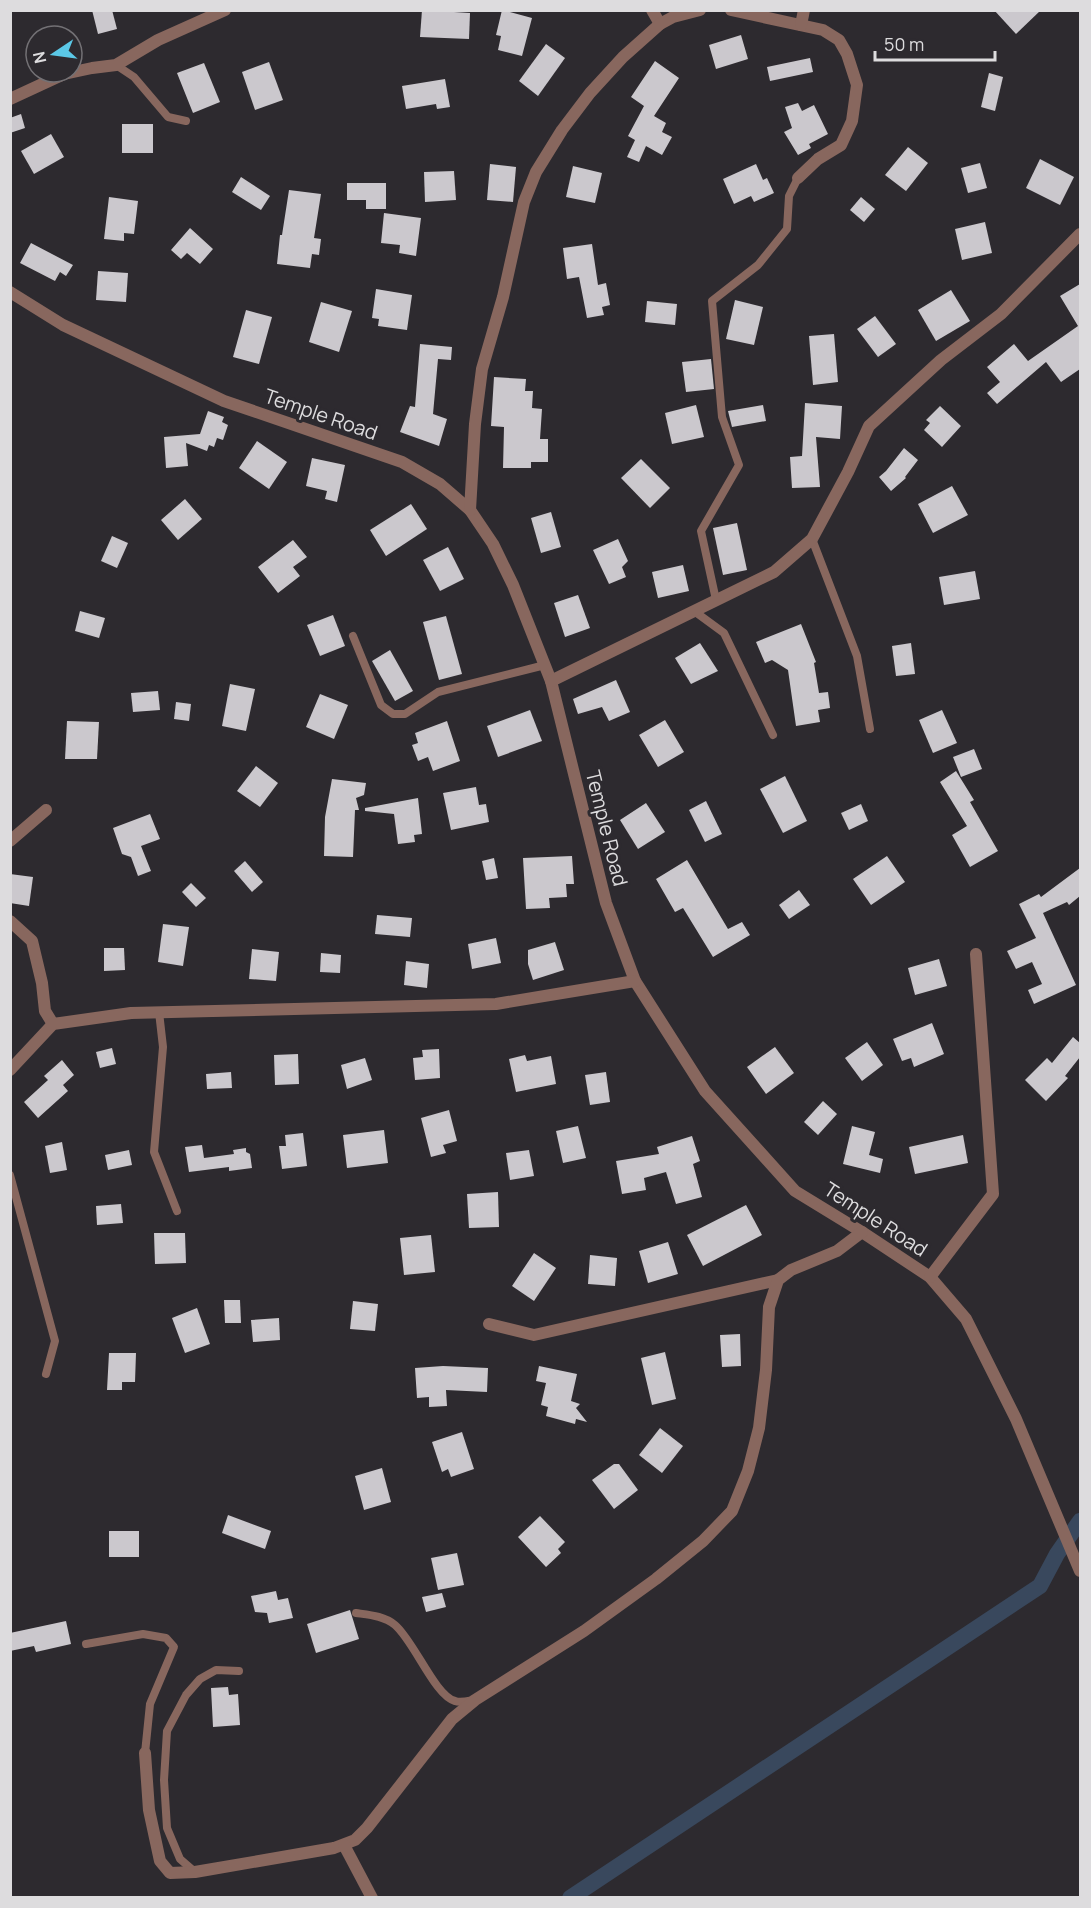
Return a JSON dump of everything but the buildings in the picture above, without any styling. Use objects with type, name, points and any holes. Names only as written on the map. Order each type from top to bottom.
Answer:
[{"type":"street","points":[[10,99],[64,74],[116,65],[158,40],[225,10]]},
{"type":"street","points":[[652,10],[660,24]]},
{"type":"street","points":[[470,510],[475,423],[482,369],[503,297],[528,192],[536,172],[562,130],[590,93],[623,57],[660,24],[674,17],[700,10]]},
{"type":"street","points":[[730,10],[823,30],[839,40],[847,54],[857,85],[852,121],[841,145],[818,159],[798,178]]},
{"type":"street","points":[[801,25],[804,10]]},
{"type":"street","points":[[551,681],[774,572],[812,539],[848,472],[869,426],[941,360],[1001,314],[1080,234]]},
{"type":"street","name":"Temple Road","points":[[10,292],[63,325],[224,401],[402,462],[440,483],[470,510],[492,544],[513,585],[551,681],[606,903],[635,981],[705,1091],[795,1191],[930,1277],[966,1319],[1016,1419],[1080,1570]]},
{"type":"street","points":[[10,841],[46,810]]},
{"type":"street","points":[[10,921],[32,941],[42,983],[45,1011],[53,1024]]},
{"type":"street","points":[[930,1277],[993,1194],[976,954]]},
{"type":"street","points":[[10,1071],[53,1024],[105,1016],[159,1012],[496,1004],[635,981]]},
{"type":"street","points":[[489,1324],[534,1335],[778,1280],[791,1269],[837,1251],[862,1232]]},
{"type":"street","points":[[145,1753],[149,1810],[160,1861],[170,1873],[195,1872],[344,1845],[355,1840],[367,1828],[452,1719],[475,1700],[584,1631],[656,1579],[703,1540],[732,1511],[748,1471],[759,1428],[766,1370],[769,1307],[778,1280]]},
{"type":"street","points":[[344,1845],[372,1898]]},
{"type":"lane","points":[[116,65],[134,77],[168,117],[186,121]]},
{"type":"lane","points":[[717,600],[701,531],[740,465],[722,417],[712,301],[758,265],[787,229],[789,196],[798,178]]},
{"type":"lane","points":[[812,539],[857,656],[870,729]]},
{"type":"lane","points":[[694,611],[724,633],[772,735]]},
{"type":"lane","points":[[353,636],[381,705],[393,714],[405,714],[438,692],[545,665]]},
{"type":"lane","points":[[159,1012],[163,1047],[154,1152],[177,1211]]},
{"type":"lane","points":[[10,1175],[55,1341],[46,1374]]},
{"type":"lane","points":[[356,1613],[381,1617],[396,1625],[442,1693],[455,1701],[475,1700]]},
{"type":"lane","points":[[86,1644],[143,1634],[166,1638],[174,1647],[150,1704],[145,1753]]},
{"type":"lane","points":[[195,1872],[180,1859],[167,1828],[164,1780],[167,1731],[186,1695],[200,1679],[216,1670],[239,1671]]},
{"type":"waterway","points":[[570,1898],[1040,1586],[1057,1554],[1080,1521]]}]
